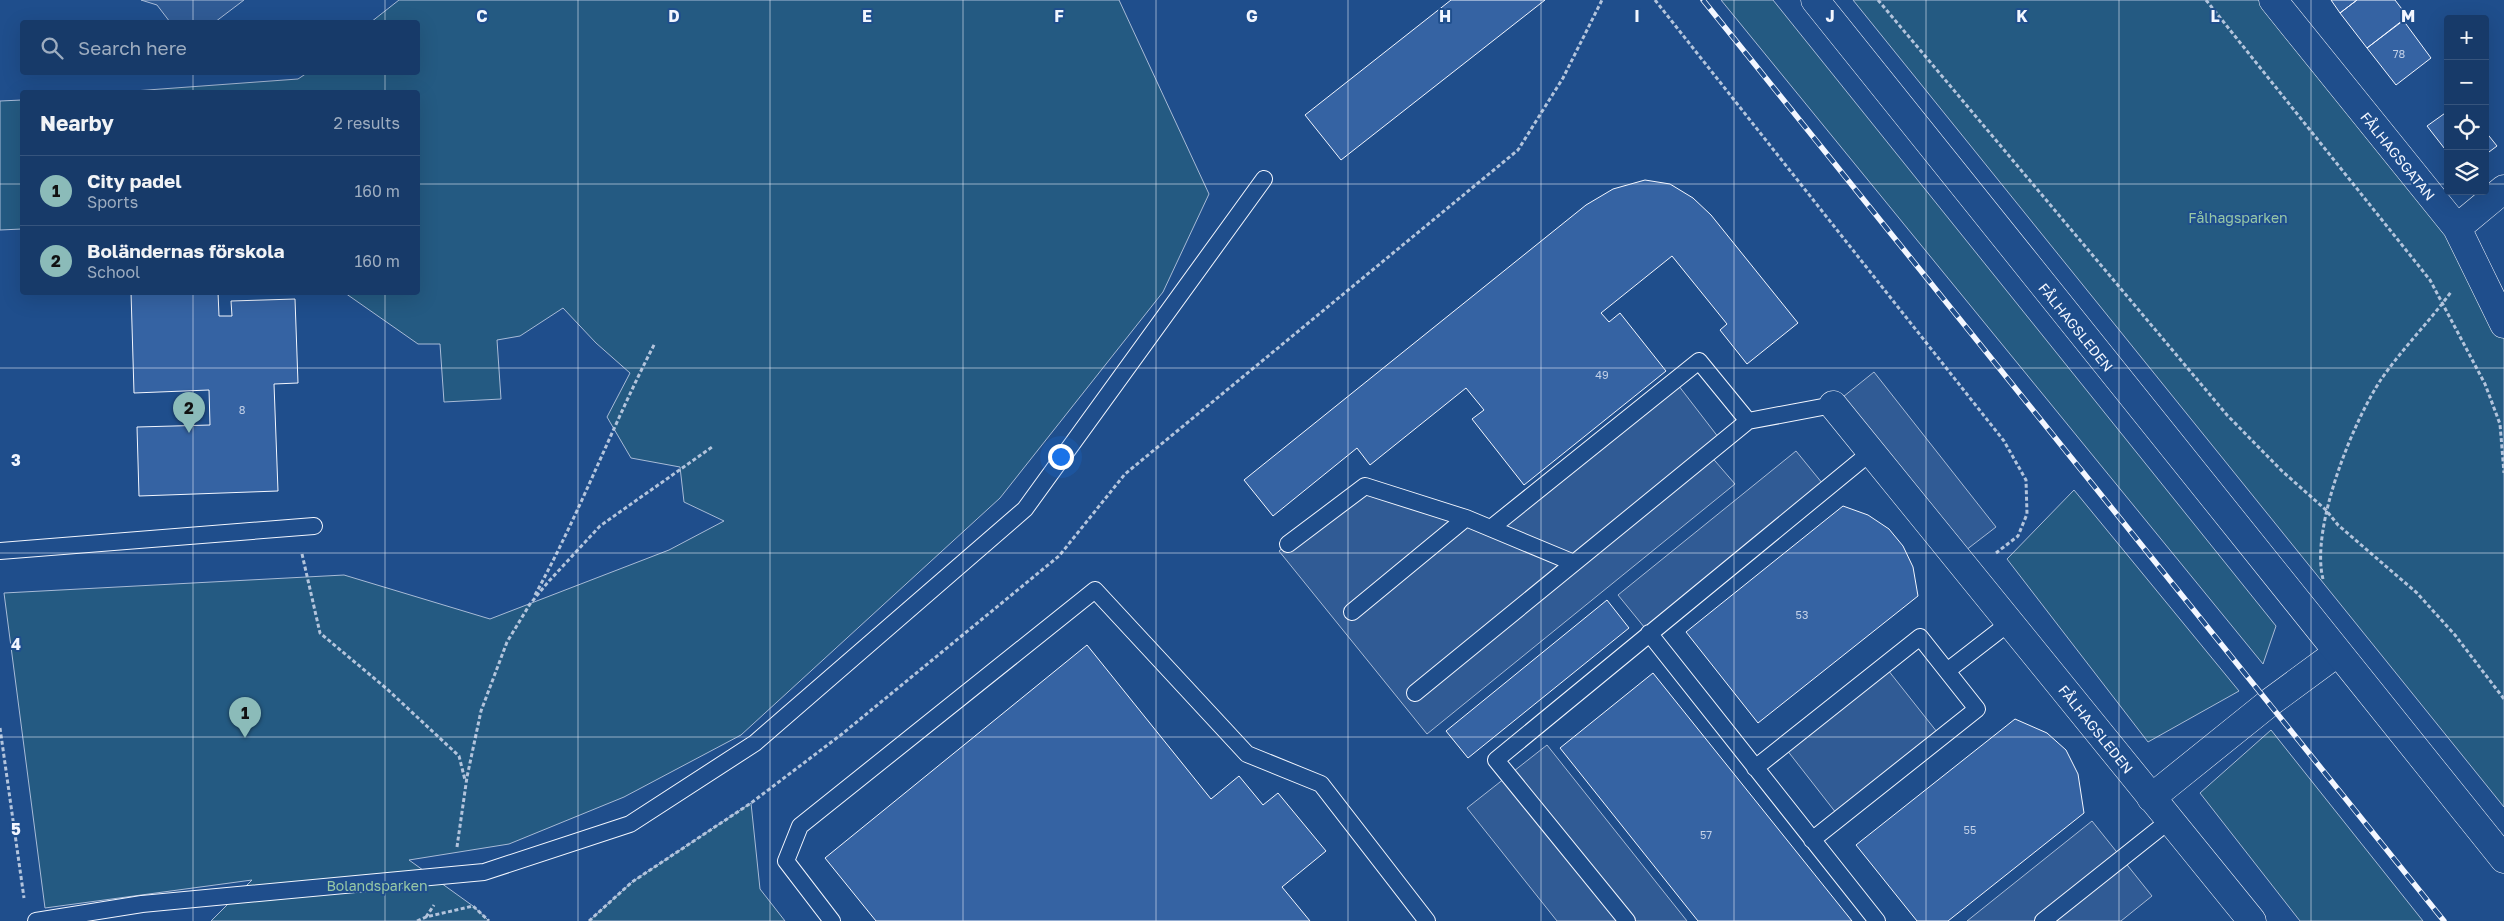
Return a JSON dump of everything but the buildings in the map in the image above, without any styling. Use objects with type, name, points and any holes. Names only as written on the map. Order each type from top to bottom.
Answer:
[{"type":"street","name":"FÅLHAGSLEDEN","points":[[1815,0],[2504,859]]},
{"type":"street","name":"FÅLHAGSGATAN","points":[[2273,0],[2457,228],[2504,324]]},
{"type":"street","points":[[2457,228],[2504,189]]},
{"type":"street","name":"FÅLHAGSLEDEN","points":[[1833,405],[2252,921]]},
{"type":"street","points":[[2151,798],[2269,703],[2337,653]]},
{"type":"lane","points":[[36,921],[142,904],[484,872],[630,824],[755,743],[1025,509],[1264,178]]},
{"type":"lane","points":[[1491,528],[1699,361],[1748,422]]},
{"type":"lane","points":[[1415,693],[1748,422],[1833,405]]},
{"type":"lane","points":[[1627,921],[1496,760],[1871,452]]},
{"type":"lane","points":[[1288,544],[1365,486],[1466,518],[1574,563]]},
{"type":"lane","points":[[1352,612],[1466,518]]},
{"type":"lane","points":[[0,551],[314,526]]},
{"type":"lane","points":[[832,921],[786,861],[800,826],[1095,590],[1247,754],[1321,784],[1427,921]]},
{"type":"lane","points":[[1947,671],[2009,623]]},
{"type":"lane","points":[[1649,633],[1877,921]]},
{"type":"lane","points":[[1755,768],[1920,637],[1947,671],[1977,709],[1812,840]]},
{"type":"lane","points":[[2043,921],[2170,820]]},
{"type":"path","points":[[589,921],[632,882],[751,803],[842,734],[1059,556],[1126,474],[1518,150],[1563,78],[1602,0]]},
{"type":"path","points":[[1656,0],[2004,441],[2026,480],[2027,514],[2018,536],[1970,574]]},
{"type":"path","points":[[1878,0],[2227,415],[2282,471],[2326,510],[2338,525],[2417,593],[2455,634],[2504,699]]},
{"type":"path","points":[[2206,0],[2430,280],[2485,384],[2500,424],[2504,473]]},
{"type":"path","points":[[2324,582],[2319,563],[2321,535],[2326,510],[2351,440],[2368,401],[2408,342],[2443,303],[2474,262]]},
{"type":"path","points":[[426,917],[453,875],[466,783],[481,711],[507,642],[562,546],[628,396],[655,343]]},
{"type":"path","points":[[530,604],[600,526],[712,447]]},
{"type":"path","points":[[296,527],[320,633],[387,689],[459,756],[466,783]]},
{"type":"path","points":[[0,728],[24,902]]},
{"type":"path","points":[[417,921],[426,917],[473,906],[489,921]]},
{"type":"green space","name":"Bolandsparken","points":[[399,0],[1119,0],[1209,194],[1163,292],[1000,498],[741,735],[624,797],[509,844],[409,860],[473,906],[489,921],[211,921],[252,880],[45,908],[4,593],[344,575],[490,619],[669,550],[724,521],[684,502],[680,467],[631,458],[607,417],[630,373],[596,343],[563,308],[520,336],[497,340],[501,399],[444,402],[440,344],[418,344],[348,295],[420,295],[420,90],[147,90],[298,79],[304,75],[420,75],[420,20],[374,20]]},
{"type":"green space","points":[[1721,0],[1773,0],[2276,626],[2263,664]]},
{"type":"green space","name":"Fålhagsparken","points":[[1853,0],[2273,0],[2457,228],[2504,324],[2504,807]]},
{"type":"green space","points":[[20,100],[20,229],[0,230],[0,101]]},
{"type":"green space","points":[[2074,490],[2239,691],[2148,742],[2007,559]]},
{"type":"green space","points":[[2271,730],[2423,921],[2300,921],[2200,793]]},
{"type":"green space","points":[[751,803],[760,889],[785,921],[589,921],[632,882]]},
{"type":"shaded area","points":[[141,0],[244,0],[218,20],[168,20],[157,5]]},
{"type":"shaded area","points":[[1874,372],[1996,527],[1957,557],[1833,405]]},
{"type":"shaded area","points":[[1675,381],[1722,442],[1709,454],[1735,484],[1427,734],[1279,551],[1365,486],[1491,528]]},
{"type":"shaded area","points":[[1796,451],[1827,489],[1649,633],[1618,595]]},
{"type":"shaded area","points":[[1884,665],[1941,737],[1840,818],[1783,745]]},
{"type":"shaded area","points":[[1547,745],[1687,921],[1557,921],[1467,808]]},
{"type":"shaded area","points":[[2092,821],[2152,896],[2121,921],[1967,921]]},
{"type":"railway","points":[[1703,0],[2444,921]]},
{"type":"place","name":"Boländernas förskola","points":[[189,433]]},
{"type":"place","name":"City padel","points":[[245,738]]}]
